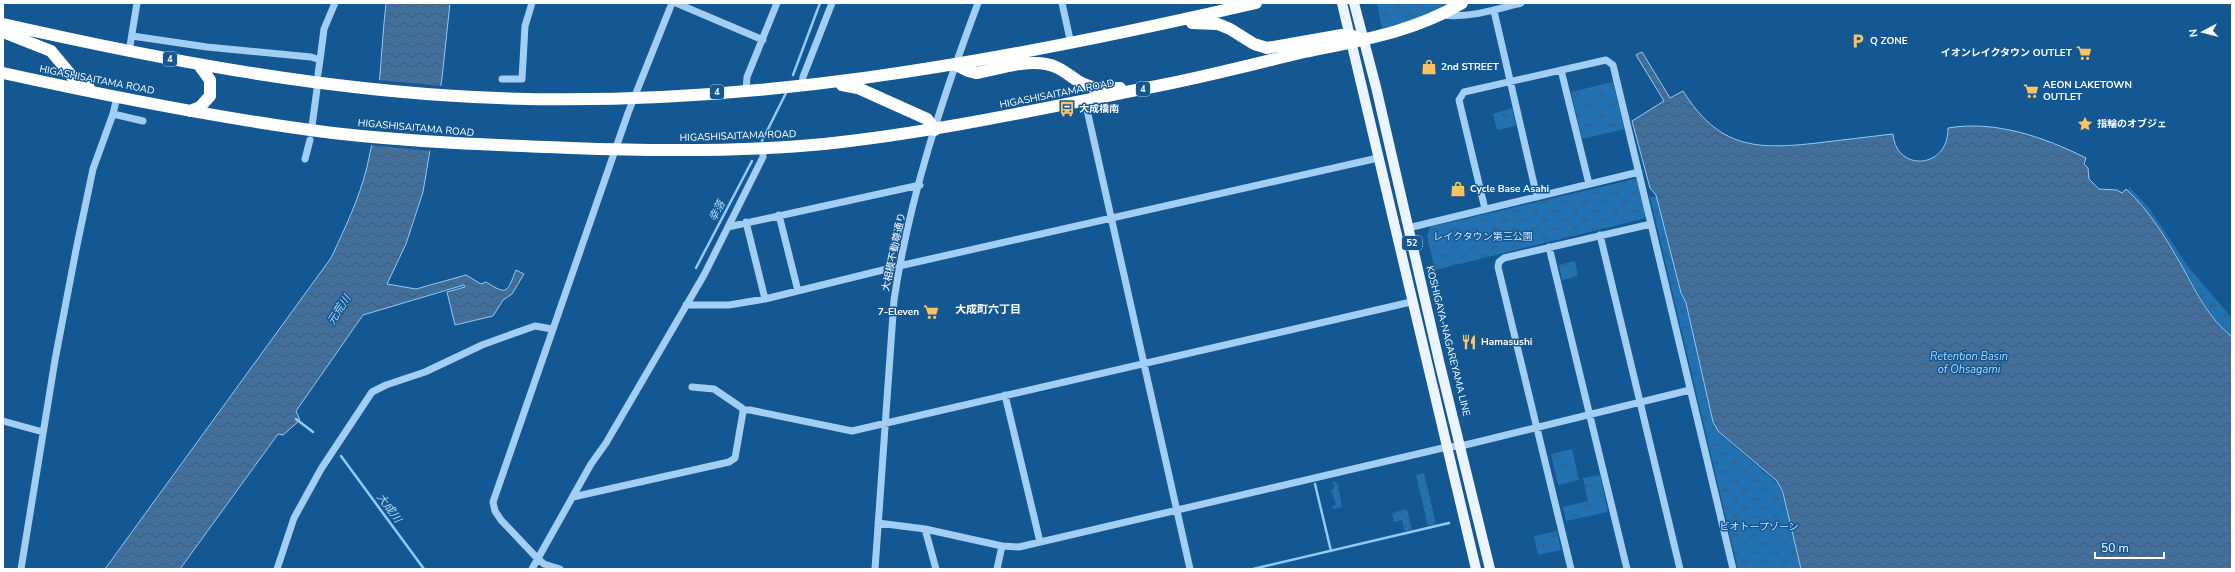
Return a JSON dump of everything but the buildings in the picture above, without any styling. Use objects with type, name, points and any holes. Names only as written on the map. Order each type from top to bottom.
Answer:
[{"type":"highway","name":"4","points":[[3,24],[129,52],[199,65],[339,86],[476,97],[567,100],[633,98],[832,83],[956,65],[1071,44],[1256,3]]},
{"type":"highway","name":"HIGASHISAITAMA ROAD","points":[[3,73],[190,111],[334,133],[473,144],[615,150],[710,151],[763,149],[825,144],[935,130],[1085,101],[1151,87],[1350,39],[1364,40],[1414,26],[1442,15],[1462,3]]},
{"type":"highway","name":"4","points":[[1165,24],[1206,22],[1218,24],[1230,29],[1254,44],[1267,48],[1350,39]]},
{"type":"highway","name":"4","points":[[3,32],[51,51],[75,80],[103,94]]},
{"type":"highway","name":"4","points":[[956,65],[976,73],[1028,64],[1047,64],[1063,69],[1078,81],[1092,87],[1106,89],[1151,87]]},
{"type":"highway","points":[[190,111],[200,107],[210,96],[210,80],[199,65]]},
{"type":"highway","points":[[832,83],[858,88],[927,118],[935,130]]},
{"type":"main road","name":"52","points":[[1342,3],[1411,302],[1476,569]]},
{"type":"main road","name":"KOSHIGAYA-NAGAREYAMA LINE","points":[[1354,3],[1490,569]]},
{"type":"street","points":[[129,52],[137,3]]},
{"type":"street","points":[[318,74],[324,29],[335,3]]},
{"type":"street","points":[[502,79],[522,79],[525,26],[532,3]]},
{"type":"street","points":[[560,569],[544,564],[538,558],[501,520],[495,511],[493,502],[552,329],[585,241],[633,98],[672,3]]},
{"type":"street","points":[[676,3],[763,40]]},
{"type":"street","points":[[746,90],[747,77],[777,3]]},
{"type":"street","points":[[802,86],[803,77],[832,3]]},
{"type":"street","name":"大相模不動尊通り","points":[[875,569],[894,300],[899,266],[935,130],[978,3]]},
{"type":"street","points":[[1062,3],[1071,44]]},
{"type":"street","points":[[1442,15],[1456,17],[1494,11],[1521,3]]},
{"type":"street","points":[[1494,11],[1537,197]]},
{"type":"street","points":[[132,36],[208,47],[311,57],[320,60]]},
{"type":"street","points":[[1485,209],[1459,100],[1464,92],[1606,60],[1613,65],[1733,569]]},
{"type":"street","points":[[1561,70],[1589,184]]},
{"type":"street","points":[[312,126],[317,89]]},
{"type":"street","points":[[21,569],[67,293],[93,169],[113,114],[117,97]]},
{"type":"street","points":[[1085,101],[1190,569]]},
{"type":"street","points":[[113,114],[143,121]]},
{"type":"street","points":[[305,159],[310,140]]},
{"type":"street","points":[[532,569],[686,304],[763,157],[763,149]]},
{"type":"street","points":[[686,304],[729,305],[765,299],[899,266],[1378,158]]},
{"type":"street","points":[[1408,228],[1639,172]]},
{"type":"street","points":[[728,226],[920,185]]},
{"type":"street","points":[[779,215],[798,291]]},
{"type":"street","points":[[746,222],[765,299]]},
{"type":"street","points":[[1571,569],[1498,267],[1499,262],[1504,258],[1600,234],[1651,224]]},
{"type":"street","points":[[1600,234],[1680,569]]},
{"type":"street","points":[[1549,247],[1627,569]]},
{"type":"street","points":[[692,387],[714,389],[743,410],[750,410],[852,430],[1411,302]]},
{"type":"street","points":[[277,569],[294,518],[321,469],[372,392],[386,385],[425,372],[482,345],[535,326],[552,329]]},
{"type":"street","points":[[878,523],[925,529],[1002,546],[1015,547],[1447,447],[1461,446],[1690,390]]},
{"type":"street","points":[[1005,395],[1040,542]]},
{"type":"street","points":[[573,497],[729,462],[735,458],[743,410]]},
{"type":"street","points":[[3,420],[43,432]]},
{"type":"street","points":[[925,529],[936,569]]},
{"type":"street","points":[[997,569],[1002,546]]},
{"type":"green space","points":[[1377,3],[1452,3],[1417,20],[1382,29]]},
{"type":"green space","points":[[1613,82],[1624,129],[1582,139],[1571,92]]},
{"type":"green space","points":[[1512,108],[1516,126],[1497,130],[1493,114]]},
{"type":"green space","name":"レイクタウン第三公園","points":[[1635,179],[1637,180],[1646,216],[1642,219],[1435,270],[1427,236],[1430,227]]},
{"type":"green space","points":[[2129,187],[2149,208],[2189,268],[2232,318],[2232,337],[2210,313],[2165,236],[2144,207],[2128,190]]},
{"type":"green space","name":"ビオトープゾーン","points":[[1650,197],[1657,197],[1681,295],[1687,305],[1713,424],[1719,433],[1777,483],[1783,496],[1801,569],[1738,569]]},
{"type":"green space","points":[[1575,261],[1578,276],[1562,280],[1559,265]]},
{"type":"green space","points":[[1572,449],[1579,480],[1558,485],[1551,454]]},
{"type":"green space","points":[[1424,473],[1436,524],[1428,526],[1416,475]]},
{"type":"green space","points":[[1600,475],[1608,512],[1566,521],[1563,507],[1588,501],[1583,478]]},
{"type":"green space","points":[[1333,481],[1338,484],[1342,507],[1333,509],[1332,506],[1336,505],[1331,490],[1334,490]]},
{"type":"green space","points":[[1407,509],[1412,530],[1405,531],[1402,520],[1394,522],[1392,513]]},
{"type":"green space","points":[[1557,531],[1561,550],[1538,555],[1534,536]]},
{"type":"water","name":"元荒川","points":[[386,3],[450,3],[442,78],[423,192],[406,244],[387,284],[416,289],[466,275],[481,284],[486,282],[499,289],[506,290],[511,283],[516,270],[524,274],[512,294],[503,300],[493,316],[455,325],[447,292],[465,287],[464,285],[363,315],[296,411],[300,420],[283,435],[278,434],[180,569],[105,569],[331,258],[356,202],[367,167],[375,127]]},
{"type":"water","name":"Retention Basin of Ohsagami","points":[[1642,52],[1670,98],[1683,91],[1710,124],[1725,134],[1740,141],[1757,145],[1775,146],[1817,143],[1893,134],[1896,147],[1903,155],[1912,160],[1922,161],[1932,158],[1940,152],[1946,142],[1948,128],[1983,126],[2001,128],[2053,143],[2086,158],[2084,164],[2088,168],[2089,179],[2099,189],[2117,190],[2122,193],[2126,189],[2158,226],[2216,322],[2232,337],[2232,569],[1801,569],[1783,493],[1777,481],[1718,431],[1713,422],[1686,303],[1681,293],[1656,195],[1650,188],[1632,121],[1664,101],[1636,55]]},
{"type":"pier","points":[[377,80],[442,86],[432,151],[369,145],[375,110]]},
{"type":"waterway","name":"幸落","points":[[793,75],[820,3]]},
{"type":"waterway","name":"幸落","points":[[762,141],[786,93]]},
{"type":"waterway","name":"幸落","points":[[696,268],[752,161]]},
{"type":"waterway","points":[[296,419],[313,432]]},
{"type":"waterway","name":"大成川","points":[[341,456],[424,569]]},
{"type":"waterway","points":[[1315,484],[1331,551]]},
{"type":"waterway","points":[[1253,569],[1449,523]]},
{"type":"place","name":"Q ZONE","points":[[1858,41]]},
{"type":"place","name":"イオンレイクタウン OUTLET","points":[[2084,53]]},
{"type":"place","name":"2nd STREET","points":[[1429,67]]},
{"type":"place","name":"AEON LAKETOWN OUTLET","points":[[2031,91]]},
{"type":"place","name":"大成橋南","points":[[1067,109]]},
{"type":"place","name":"指輪のオブジェ","points":[[2085,124]]},
{"type":"place","name":"Cycle Base Asahi","points":[[1458,189]]},
{"type":"place","name":"7-Eleven","points":[[931,312]]},
{"type":"place","name":"Hamasushi","points":[[1469,342]]},
{"type":"district","name":"大成町六丁目","points":[[988,309]]}]
